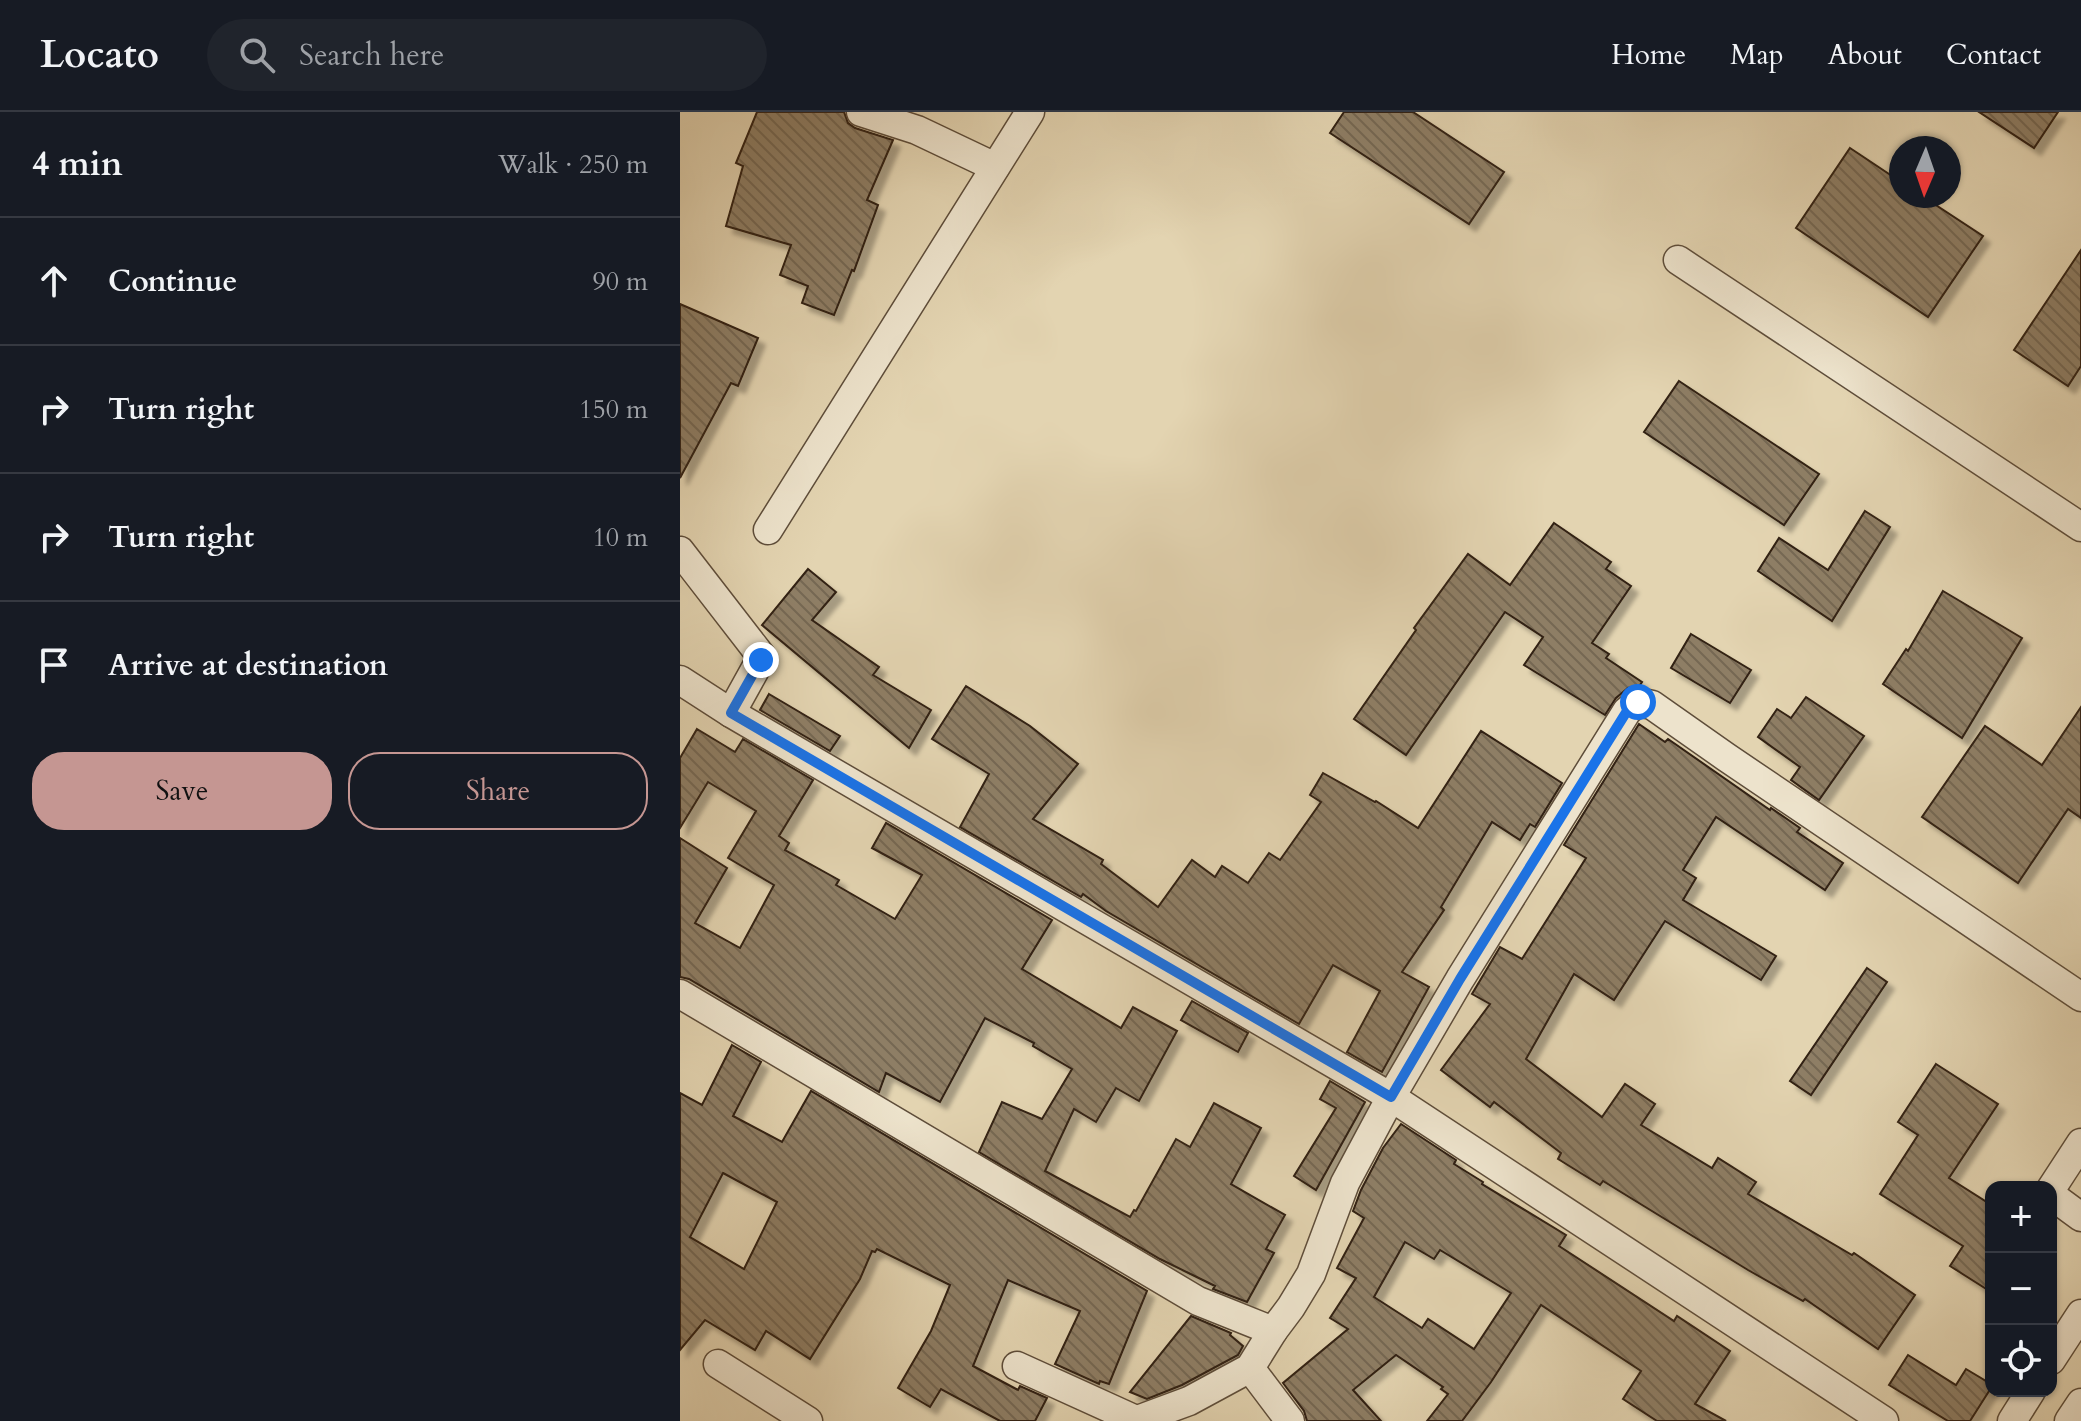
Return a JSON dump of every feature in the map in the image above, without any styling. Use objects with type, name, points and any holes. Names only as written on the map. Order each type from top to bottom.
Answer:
[{"type":"street","points":[[861,112],[917,130],[995,167]]},
{"type":"street","points":[[768,530],[1030,112]]},
{"type":"street","points":[[1678,260],[2081,527]]},
{"type":"street","points":[[680,551],[762,657],[731,713]]},
{"type":"street","points":[[680,680],[731,713],[1391,1097],[1884,1421]]},
{"type":"street","points":[[1017,1366],[1135,1420],[1189,1401],[1250,1368],[1311,1274],[1345,1183],[1391,1097],[1460,979],[1610,738],[1627,711],[1638,702],[1652,705],[2081,997]]},
{"type":"street","points":[[680,994],[1198,1301],[1273,1331]]},
{"type":"street","points":[[2057,1182],[2081,1143]]},
{"type":"street","points":[[2057,1201],[2081,1217]]},
{"type":"street","points":[[2057,1351],[2081,1314]]},
{"type":"street","points":[[718,1364],[808,1421]]},
{"type":"street","points":[[1250,1368],[1290,1421]]},
{"type":"street","points":[[2012,1421],[2027,1397]]},
{"type":"street","points":[[2069,1421],[2081,1403]]},
{"type":"building","points":[[757,112],[844,112],[848,123],[855,128],[893,140],[867,200],[878,205],[834,315],[802,303],[808,286],[780,275],[791,245],[726,226],[743,166],[736,163]]},
{"type":"building","points":[[1344,112],[1413,112],[1504,172],[1469,224],[1330,133]]},
{"type":"building","points":[[1979,112],[2058,112],[2034,148]]},
{"type":"building","points":[[1850,148],[1889,174],[1889,208],[1940,208],[1983,236],[1928,317],[1796,228]]},
{"type":"building","points":[[2081,250],[2081,366],[2068,386],[2014,350]]},
{"type":"building","points":[[680,304],[758,338],[738,386],[731,383],[680,478]]},
{"type":"building","points":[[1679,381],[1819,474],[1784,525],[1644,432]]},
{"type":"building","points":[[1865,511],[1890,527],[1832,621],[1758,571],[1779,538],[1828,570]]},
{"type":"building","points":[[1554,523],[1611,562],[1606,569],[1631,586],[1592,643],[1609,654],[1606,658],[1642,682],[1640,685],[1628,688],[1616,698],[1605,715],[1524,665],[1543,637],[1505,612],[1406,755],[1354,719],[1468,554],[1510,585]]},
{"type":"building","points":[[808,569],[836,592],[812,620],[879,667],[873,675],[931,710],[909,748],[762,625]]},
{"type":"building","points":[[1943,591],[2022,638],[1962,738],[1883,684],[1906,649],[1908,651]]},
{"type":"building","points":[[1691,634],[1751,670],[1730,703],[1671,668]]},
{"type":"building","points":[[966,686],[1030,726],[1078,764],[1033,819],[1103,860],[1101,864],[1158,907],[1192,860],[1215,877],[1222,866],[1248,883],[1269,853],[1280,860],[1321,802],[1310,795],[1323,773],[1418,828],[1481,731],[1562,783],[1535,827],[1530,824],[1520,840],[1492,822],[1441,907],[1444,910],[1402,972],[1429,987],[1382,1072],[1347,1052],[1380,991],[1333,965],[1299,1024],[1106,911],[1083,894],[1081,897],[960,827],[989,774],[932,739]]},
{"type":"building","points":[[769,694],[840,736],[830,751],[760,710]]},
{"type":"building","points":[[1806,697],[1864,736],[1819,800],[1791,780],[1800,767],[1758,737],[1777,709],[1791,718]]},
{"type":"building","points":[[2081,707],[2081,818],[2068,809],[2018,883],[1922,817],[1985,726],[2042,765]]},
{"type":"building","points":[[1639,724],[1665,742],[1668,739],[1771,808],[1800,828],[1797,832],[1843,863],[1825,890],[1716,817],[1683,870],[1696,878],[1683,900],[1776,956],[1761,980],[1665,921],[1614,1000],[1574,974],[1526,1059],[1602,1117],[1625,1084],[1655,1104],[1641,1125],[1712,1168],[1718,1158],[1756,1182],[1748,1194],[1852,1255],[1854,1253],[1915,1295],[1878,1349],[1805,1299],[1803,1301],[1748,1270],[1603,1181],[1600,1185],[1558,1159],[1561,1153],[1494,1102],[1490,1107],[1441,1070],[1490,1004],[1472,994],[1500,947],[1522,959],[1586,858],[1564,845]]},
{"type":"building","points":[[697,729],[735,752],[743,739],[813,780],[779,836],[789,843],[785,850],[839,880],[836,885],[895,919],[922,875],[872,848],[886,823],[1052,920],[1022,969],[1121,1028],[1133,1007],[1177,1031],[1139,1101],[1116,1088],[1096,1122],[1074,1109],[1045,1171],[1130,1217],[1176,1139],[1190,1147],[1214,1103],[1261,1128],[1231,1184],[1285,1215],[1266,1249],[1274,1253],[1247,1302],[1213,1289],[1215,1286],[1160,1259],[979,1152],[1002,1102],[1042,1119],[1072,1069],[1033,1046],[1034,1043],[985,1018],[940,1102],[886,1073],[879,1092],[689,979],[680,977],[680,838],[727,868],[695,923],[740,948],[774,885],[728,858],[756,811],[708,782],[680,828],[680,758]]},
{"type":"building","points":[[1867,968],[1887,982],[1811,1095],[1790,1081]]},
{"type":"building","points":[[1192,1001],[1248,1033],[1238,1052],[1181,1020]]},
{"type":"building","points":[[732,1045],[761,1062],[733,1116],[782,1142],[811,1091],[1147,1291],[1109,1384],[1100,1381],[1099,1384],[1055,1364],[1080,1311],[1008,1280],[973,1366],[1018,1390],[1020,1386],[1047,1398],[1035,1421],[1000,1421],[941,1389],[930,1407],[898,1388],[931,1331],[950,1285],[877,1249],[872,1251],[860,1279],[810,1359],[766,1331],[755,1350],[705,1320],[680,1350],[680,1093],[702,1105]],"holes":[[[723,1173],[777,1202],[744,1269],[690,1237]]]},
{"type":"building","points":[[1936,1064],[1998,1104],[1949,1178],[1985,1201],[1985,1288],[1950,1266],[1963,1246],[1880,1194],[1918,1135],[1898,1122]]},
{"type":"building","points":[[1330,1081],[1365,1102],[1316,1190],[1294,1176],[1336,1108],[1320,1099]]},
{"type":"building","points":[[1401,1124],[1456,1160],[1454,1164],[1482,1184],[1566,1235],[1559,1246],[1674,1321],[1677,1316],[1730,1351],[1695,1404],[1726,1421],[1657,1421],[1623,1399],[1641,1371],[1541,1305],[1462,1421],[1427,1421],[1448,1394],[1441,1389],[1443,1387],[1396,1355],[1353,1390],[1381,1421],[1307,1421],[1304,1411],[1283,1383],[1348,1329],[1330,1318],[1356,1278],[1337,1268],[1364,1218],[1353,1211],[1383,1148]],"holes":[[[1405,1242],[1434,1259],[1440,1250],[1511,1293],[1474,1349],[1428,1319],[1422,1328],[1374,1297]]]},
{"type":"building","points":[[1191,1316],[1231,1333],[1243,1346],[1238,1355],[1182,1385],[1147,1399],[1130,1392]]},
{"type":"building","points":[[1908,1355],[1956,1385],[1966,1369],[1985,1380],[1985,1397],[1970,1421],[1948,1421],[1889,1385]]},
{"type":"route","points":[[761,660],[731,713],[1391,1097],[1460,979],[1627,711],[1638,702]]}]
